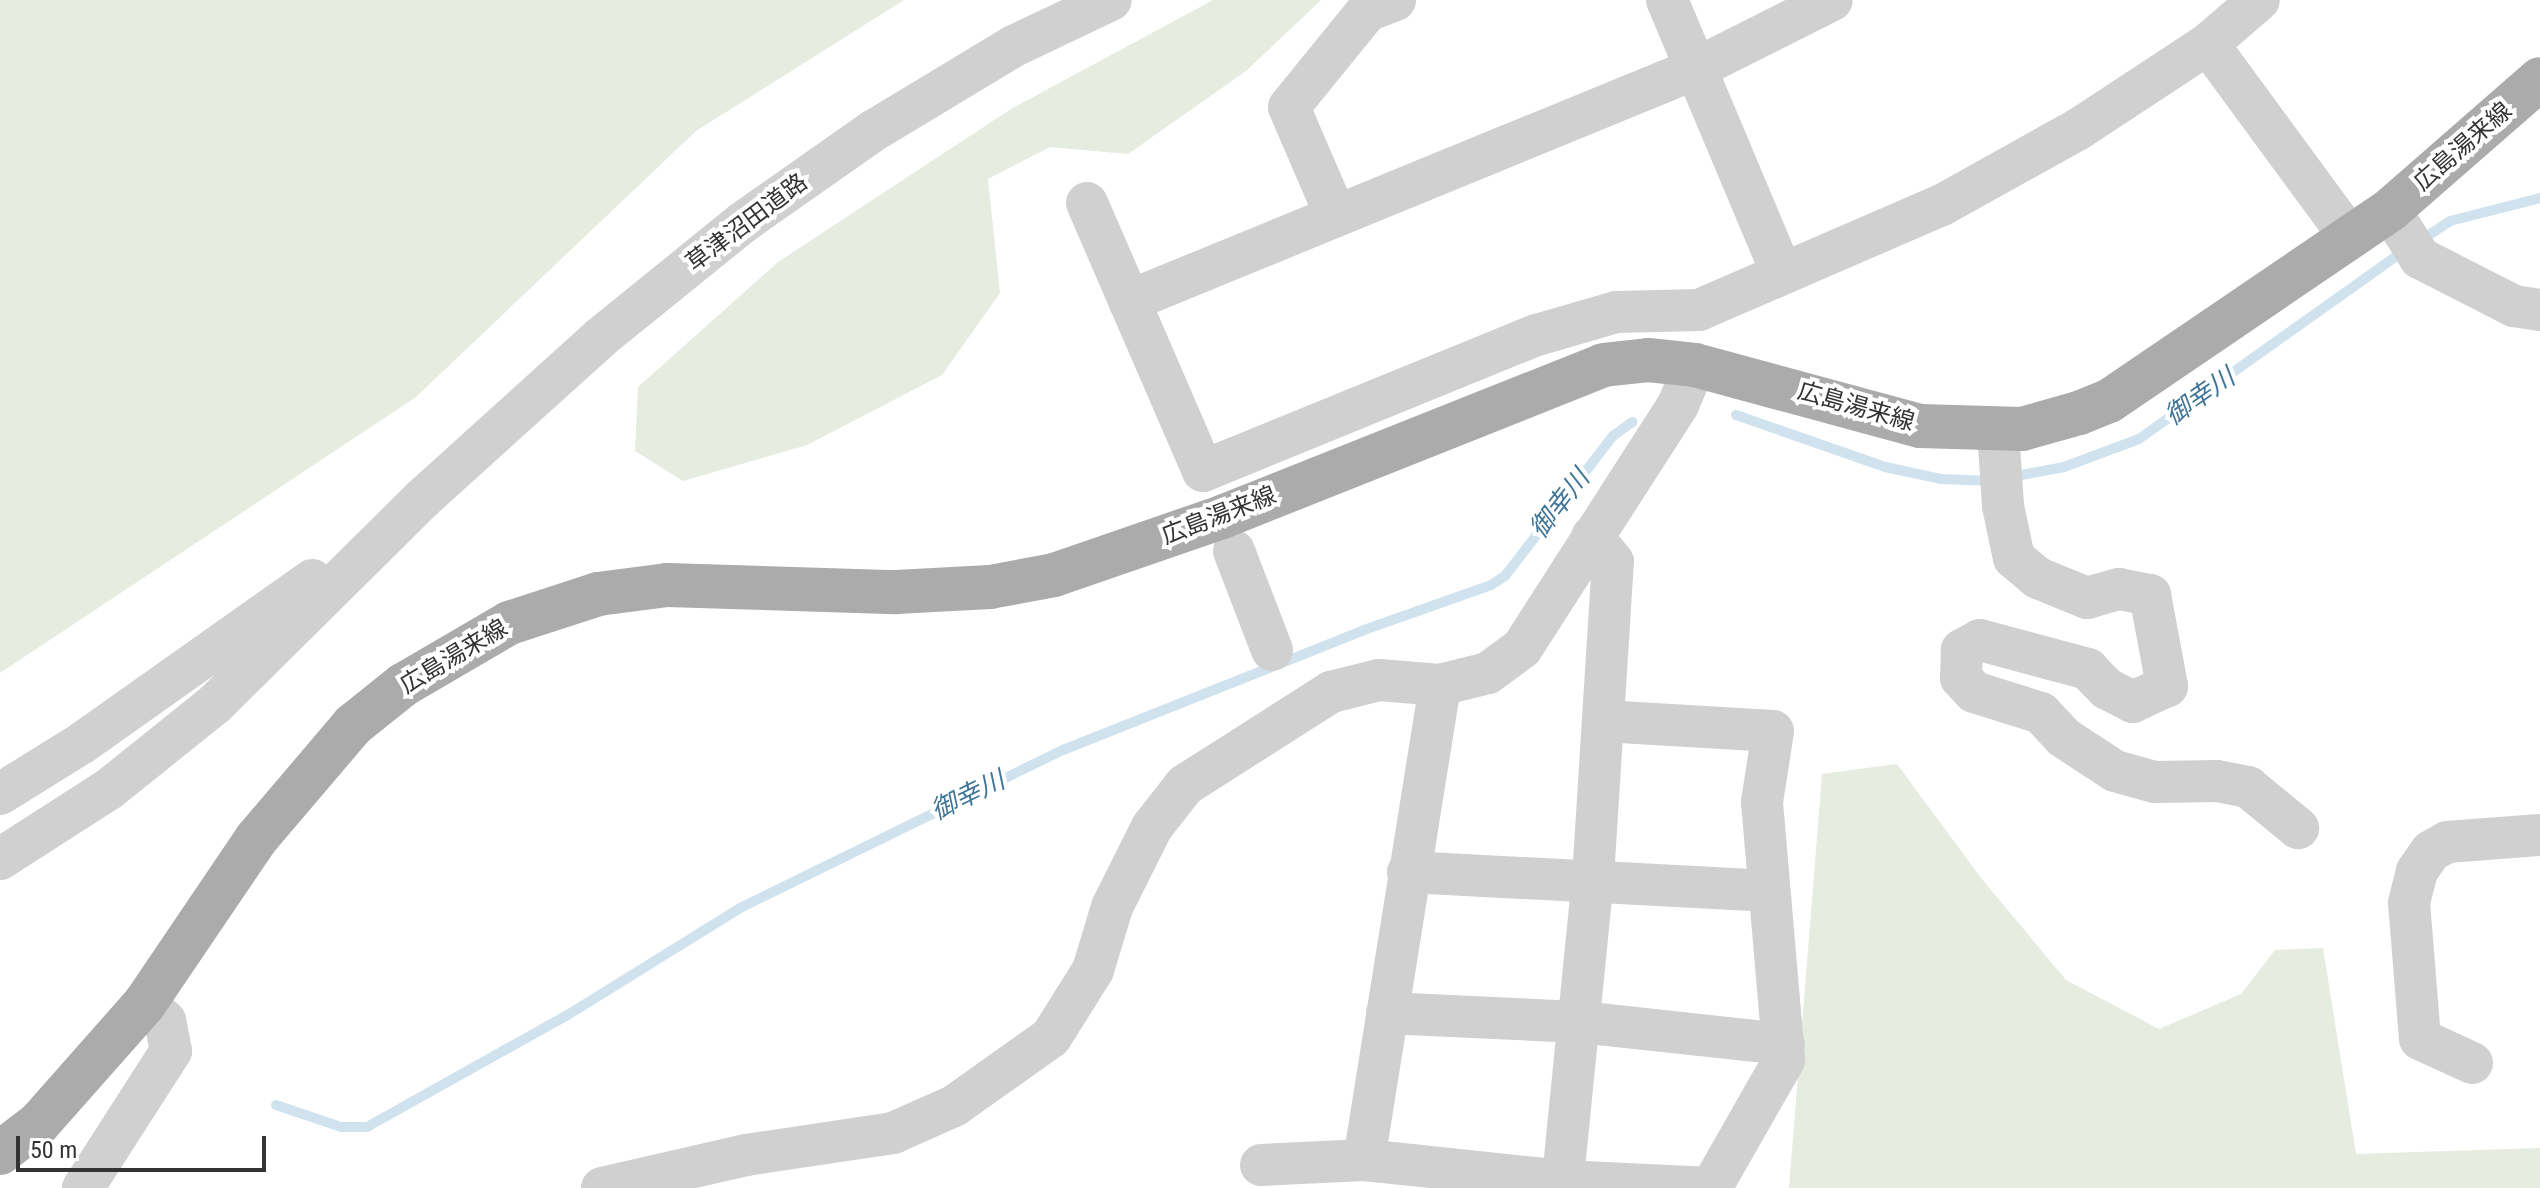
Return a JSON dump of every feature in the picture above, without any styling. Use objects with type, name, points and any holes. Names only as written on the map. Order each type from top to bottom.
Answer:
[{"type":"main road","name":"広島湯来線","points":[[0,1153],[39,1123],[145,1003],[256,839],[353,725],[403,685],[509,623],[598,594],[667,585],[896,592],[990,587],[1054,575],[1222,517],[1577,371],[1648,360],[1695,365],[1920,426],[2022,429],[2109,401],[2390,210],[2540,79]]},
{"type":"street","name":"草津沼田道路","points":[[422,499],[600,338],[742,223],[886,123],[1014,46],[1111,0]]},
{"type":"street","points":[[1335,214],[1289,107],[1367,11],[1395,0]]},
{"type":"street","points":[[1667,0],[1782,273]]},
{"type":"street","points":[[1129,301],[1695,69],[1832,0]]},
{"type":"street","points":[[1087,203],[1206,479],[1537,335],[1616,312],[1699,310],[1942,205],[2077,130],[2208,44],[2259,0]]},
{"type":"street","points":[[2208,44],[2349,236]]},
{"type":"street","points":[[2390,210],[2420,258],[2514,306],[2540,310]]},
{"type":"street","points":[[616,1186],[746,1155],[893,1133],[954,1106],[1051,1037],[1093,970],[1112,907],[1152,827],[1185,785],[1331,692],[1379,680],[1440,685],[1488,673],[1522,648],[1678,405],[1695,365]]},
{"type":"street","points":[[1998,430],[2003,506],[2014,558],[2038,578],[2087,598],[2119,589],[2150,595],[2167,686],[2133,702],[2107,689],[2088,669],[1980,640],[1962,650],[1961,678],[1974,692],[2041,713],[2063,737],[2115,771],[2155,782],[2217,781],[2248,787],[2298,828]]},
{"type":"street","points":[[0,794],[205,659],[422,499]]},
{"type":"street","points":[[0,859],[109,789],[214,705],[422,499]]},
{"type":"street","points":[[1562,1185],[1593,878],[1613,562],[1592,536]]},
{"type":"street","points":[[1234,551],[1272,650]]},
{"type":"street","points":[[1364,1160],[1440,685]]},
{"type":"street","points":[[1261,1165],[1364,1160],[1562,1185],[1711,1188],[1784,1060],[1766,891],[1762,802],[1773,731],[1603,721]]},
{"type":"street","points":[[2472,1063],[2420,1039],[2409,903],[2417,871],[2431,851],[2447,842],[2540,835]]},
{"type":"street","points":[[1408,872],[1593,878],[1766,891]]},
{"type":"street","points":[[83,1188],[171,1051],[165,1021],[145,1003]]},
{"type":"street","points":[[1387,1013],[1580,1022],[1784,1044]]},
{"type":"shaded area","points":[[0,0],[904,0],[696,131],[416,397],[0,673]]},
{"type":"shaded area","points":[[1213,0],[1321,0],[1246,71],[1128,154],[1050,147],[988,179],[1000,293],[942,375],[807,445],[683,481],[635,451],[638,387],[778,262],[1011,109]]},
{"type":"shaded area","points":[[1897,764],[1981,878],[2066,980],[2159,1029],[2241,994],[2275,950],[2323,948],[2356,1154],[2540,1148],[2540,1188],[1789,1188],[1822,774]]},
{"type":"waterway","name":"御幸川","points":[[2418,242],[2450,221],[2540,198]]},
{"type":"waterway","name":"御幸川","points":[[2011,477],[2064,467],[2139,439],[2405,250]]},
{"type":"waterway","name":"御幸川","points":[[1736,415],[1885,467],[1941,479],[1992,481]]},
{"type":"waterway","name":"御幸川","points":[[276,1105],[341,1127],[367,1127],[566,1016],[740,908],[1063,750],[1364,630],[1491,585],[1505,576],[1613,436],[1632,422]]}]
